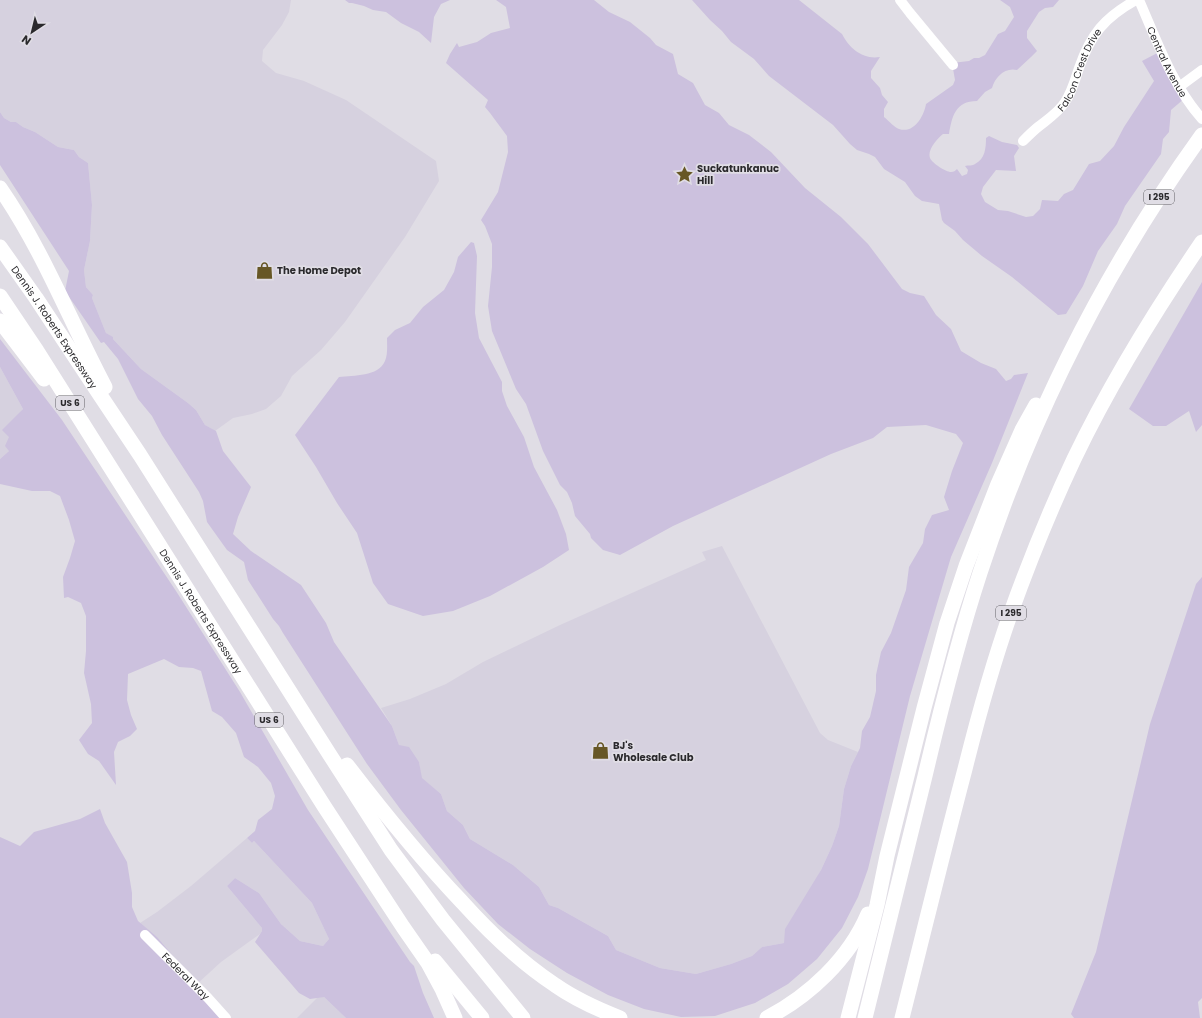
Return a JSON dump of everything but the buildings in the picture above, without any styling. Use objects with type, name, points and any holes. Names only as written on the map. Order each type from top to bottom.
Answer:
[{"type":"highway","name":"I 295","points":[[865,1018],[963,627],[980,571],[1021,462],[1044,409],[1109,280],[1156,202],[1200,138]]},
{"type":"highway","points":[[0,188],[36,246],[90,358],[140,455]]},
{"type":"highway","name":"I 295","points":[[902,1018],[948,831],[983,699],[1009,617],[1027,570],[1063,484],[1094,420],[1144,333],[1202,242]]},
{"type":"highway","name":"Dennis J. Roberts Expressway","points":[[0,247],[36,298],[140,455],[289,691]]},
{"type":"highway","points":[[848,1018],[877,905],[887,856],[926,700],[947,623],[976,539],[1022,430],[1077,328],[1109,280]]},
{"type":"highway","name":"Dennis J. Roberts Expressway","points":[[0,296],[403,927]]},
{"type":"highway","points":[[0,321],[138,512]]},
{"type":"highway","points":[[289,691],[375,802],[409,843],[437,876],[487,928],[520,960],[556,986],[582,1001],[620,1018]]},
{"type":"highway","name":"US 6","points":[[289,691],[408,873],[452,932],[523,1018]]},
{"type":"highway","points":[[767,1018],[790,1005],[813,987],[848,949],[870,910],[887,856]]},
{"type":"highway","points":[[403,927],[443,970],[482,1018]]},
{"type":"highway","name":"US 6","points":[[403,927],[436,976],[455,1018]]},
{"type":"street","points":[[900,0],[910,14],[953,64]]},
{"type":"street","name":"Central Avenue","points":[[1138,0],[1179,87],[1202,119]]},
{"type":"street","name":"Falcon Crest Drive","points":[[1023,141],[1065,103],[1087,49],[1095,34],[1114,15],[1138,0]]},
{"type":"street","points":[[1179,87],[1202,70]]},
{"type":"street","name":"Federal Way","points":[[145,935],[226,1018]]},
{"type":"shaded area","points":[[0,0],[291,0],[289,12],[282,25],[263,50],[262,61],[276,73],[304,81],[346,100],[436,161],[439,181],[405,237],[345,322],[321,350],[292,376],[281,396],[266,409],[233,418],[215,431],[205,425],[196,410],[188,403],[141,369],[112,337],[106,333],[92,298],[93,295],[86,287],[84,270],[90,241],[92,205],[88,163],[79,157],[74,150],[58,147],[35,132],[16,122],[11,122],[4,118],[0,112]]},
{"type":"shaded area","points":[[345,0],[450,0],[441,4],[434,17],[431,43],[419,32],[401,23],[386,12],[349,3]]},
{"type":"shaded area","points":[[496,0],[594,0],[609,12],[630,22],[650,38],[656,45],[673,54],[678,74],[693,83],[705,105],[719,113],[729,125],[749,135],[771,152],[805,188],[841,217],[868,244],[902,289],[910,293],[924,296],[936,315],[951,329],[961,351],[981,363],[996,369],[1006,381],[1011,379],[1014,375],[1028,373],[992,463],[951,557],[910,696],[868,869],[858,897],[842,928],[817,959],[788,984],[755,1003],[715,1016],[681,1017],[644,1009],[608,995],[567,973],[530,949],[498,924],[464,888],[401,810],[367,764],[248,580],[244,562],[227,550],[207,522],[203,501],[199,492],[162,435],[152,416],[138,399],[118,359],[104,342],[101,343],[65,291],[69,271],[0,165],[0,112],[4,118],[11,122],[16,122],[35,132],[58,147],[74,150],[79,157],[88,163],[92,205],[90,241],[84,270],[86,287],[93,295],[92,298],[106,333],[113,337],[113,339],[141,369],[188,403],[196,410],[205,425],[216,431],[223,451],[251,487],[238,517],[233,534],[251,551],[301,585],[326,623],[334,642],[392,726],[399,745],[409,747],[419,762],[422,778],[441,794],[447,811],[463,825],[470,839],[513,865],[539,887],[549,905],[558,908],[608,936],[616,950],[660,968],[696,974],[731,964],[752,956],[762,947],[784,943],[785,929],[821,870],[832,846],[839,826],[844,789],[851,766],[860,748],[862,731],[870,717],[876,691],[876,675],[881,652],[891,633],[906,590],[909,567],[923,543],[925,529],[932,515],[949,510],[944,497],[963,443],[956,434],[926,425],[887,427],[873,438],[831,454],[673,526],[620,555],[603,550],[591,538],[590,534],[575,516],[572,503],[567,492],[560,485],[543,451],[526,404],[516,389],[492,331],[488,306],[492,267],[492,244],[481,220],[498,192],[508,152],[507,136],[485,107],[488,100],[446,63],[457,43],[459,47],[477,42],[491,33],[510,28],[506,7]]},
{"type":"shaded area","points":[[692,0],[799,0],[842,34],[848,44],[857,52],[868,57],[880,57],[871,71],[871,78],[880,88],[882,95],[888,102],[884,109],[884,117],[899,129],[904,130],[914,126],[921,119],[926,104],[953,85],[955,80],[952,63],[969,61],[985,55],[998,34],[1005,31],[1014,17],[1010,7],[1000,0],[1059,0],[1053,7],[1045,8],[1039,12],[1027,31],[1027,38],[1037,51],[1017,70],[1008,70],[1001,74],[995,80],[992,88],[985,92],[977,101],[964,104],[959,107],[953,116],[949,134],[943,134],[935,142],[929,155],[931,160],[936,165],[949,172],[954,172],[957,169],[962,176],[967,174],[968,170],[965,166],[974,165],[981,159],[985,149],[986,138],[989,136],[1002,142],[1017,145],[1019,148],[1014,156],[1016,171],[996,170],[983,187],[981,194],[985,202],[998,210],[1008,211],[1026,217],[1033,216],[1040,209],[1042,200],[1058,201],[1064,194],[1073,190],[1089,164],[1100,161],[1114,146],[1124,127],[1154,81],[1142,61],[1163,50],[1185,98],[1171,110],[1169,132],[1163,139],[1161,154],[1125,206],[1117,224],[1098,251],[1083,286],[1066,314],[1058,315],[1012,277],[982,256],[944,223],[939,204],[922,201],[915,196],[905,182],[884,169],[875,157],[857,150],[833,125],[769,76],[754,59],[731,42]]},
{"type":"shaded area","points":[[471,242],[474,243],[477,256],[475,313],[479,338],[502,382],[502,391],[507,406],[524,437],[534,467],[557,510],[566,534],[569,550],[543,567],[490,596],[453,611],[423,616],[388,604],[373,583],[357,533],[295,435],[339,377],[371,373],[382,366],[387,355],[387,338],[395,330],[410,323],[423,307],[444,290],[454,272],[458,257]]},
{"type":"shaded area","points":[[1202,282],[1202,425],[1196,432],[1189,411],[1166,426],[1153,426],[1129,409]]},
{"type":"shaded area","points":[[0,339],[62,420],[176,591],[240,692],[308,810],[414,966],[423,993],[434,1018],[346,1018],[324,997],[310,999],[299,993],[255,942],[262,931],[262,928],[227,886],[235,878],[259,893],[281,924],[300,941],[323,946],[329,939],[312,903],[254,841],[252,843],[247,838],[255,831],[258,820],[272,809],[275,796],[271,783],[258,767],[244,757],[236,733],[222,717],[212,711],[201,671],[193,668],[179,667],[164,659],[128,674],[127,700],[137,729],[130,736],[118,742],[114,752],[116,785],[99,761],[88,754],[79,740],[92,723],[91,704],[84,673],[86,651],[86,616],[81,603],[68,597],[64,598],[63,577],[75,541],[60,496],[50,491],[32,491],[0,484],[0,459],[9,451],[5,446],[9,437],[2,430],[23,409],[0,367]]},
{"type":"shaded area","points":[[0,367],[23,409],[17,416],[9,437],[9,451],[0,459]]},
{"type":"shaded area","points":[[722,546],[820,733],[828,740],[858,752],[851,766],[844,789],[839,826],[832,846],[784,943],[762,947],[752,956],[696,974],[660,968],[616,950],[608,936],[558,908],[549,905],[539,887],[513,865],[470,839],[463,825],[447,811],[441,794],[421,778],[419,762],[399,745],[392,726],[381,708],[410,699],[446,684],[483,662],[560,625],[706,560],[702,552]]},
{"type":"shaded area","points":[[1202,577],[1202,998],[1198,1002],[1200,1018],[1074,1018],[1071,1014],[1096,952],[1150,724],[1196,584]]},
{"type":"shaded area","points":[[100,809],[105,823],[127,862],[132,893],[132,907],[138,921],[157,937],[225,1018],[0,1018],[0,837],[20,846],[34,832],[80,819]]},
{"type":"shaded area","points":[[247,838],[252,843],[254,841],[312,903],[329,939],[323,946],[300,941],[281,924],[259,893],[235,878],[227,886],[262,928],[262,931],[221,962],[197,984],[140,923],[191,886]]},
{"type":"shaded area","points":[[318,997],[324,997],[346,1018],[297,1018]]},
{"type":"place","name":"Suckatunkanuc Hill","points":[[684,174]]},
{"type":"place","name":"The Home Depot","points":[[264,270]]},
{"type":"place","name":"BJ's Wholesale Club","points":[[600,751]]}]
